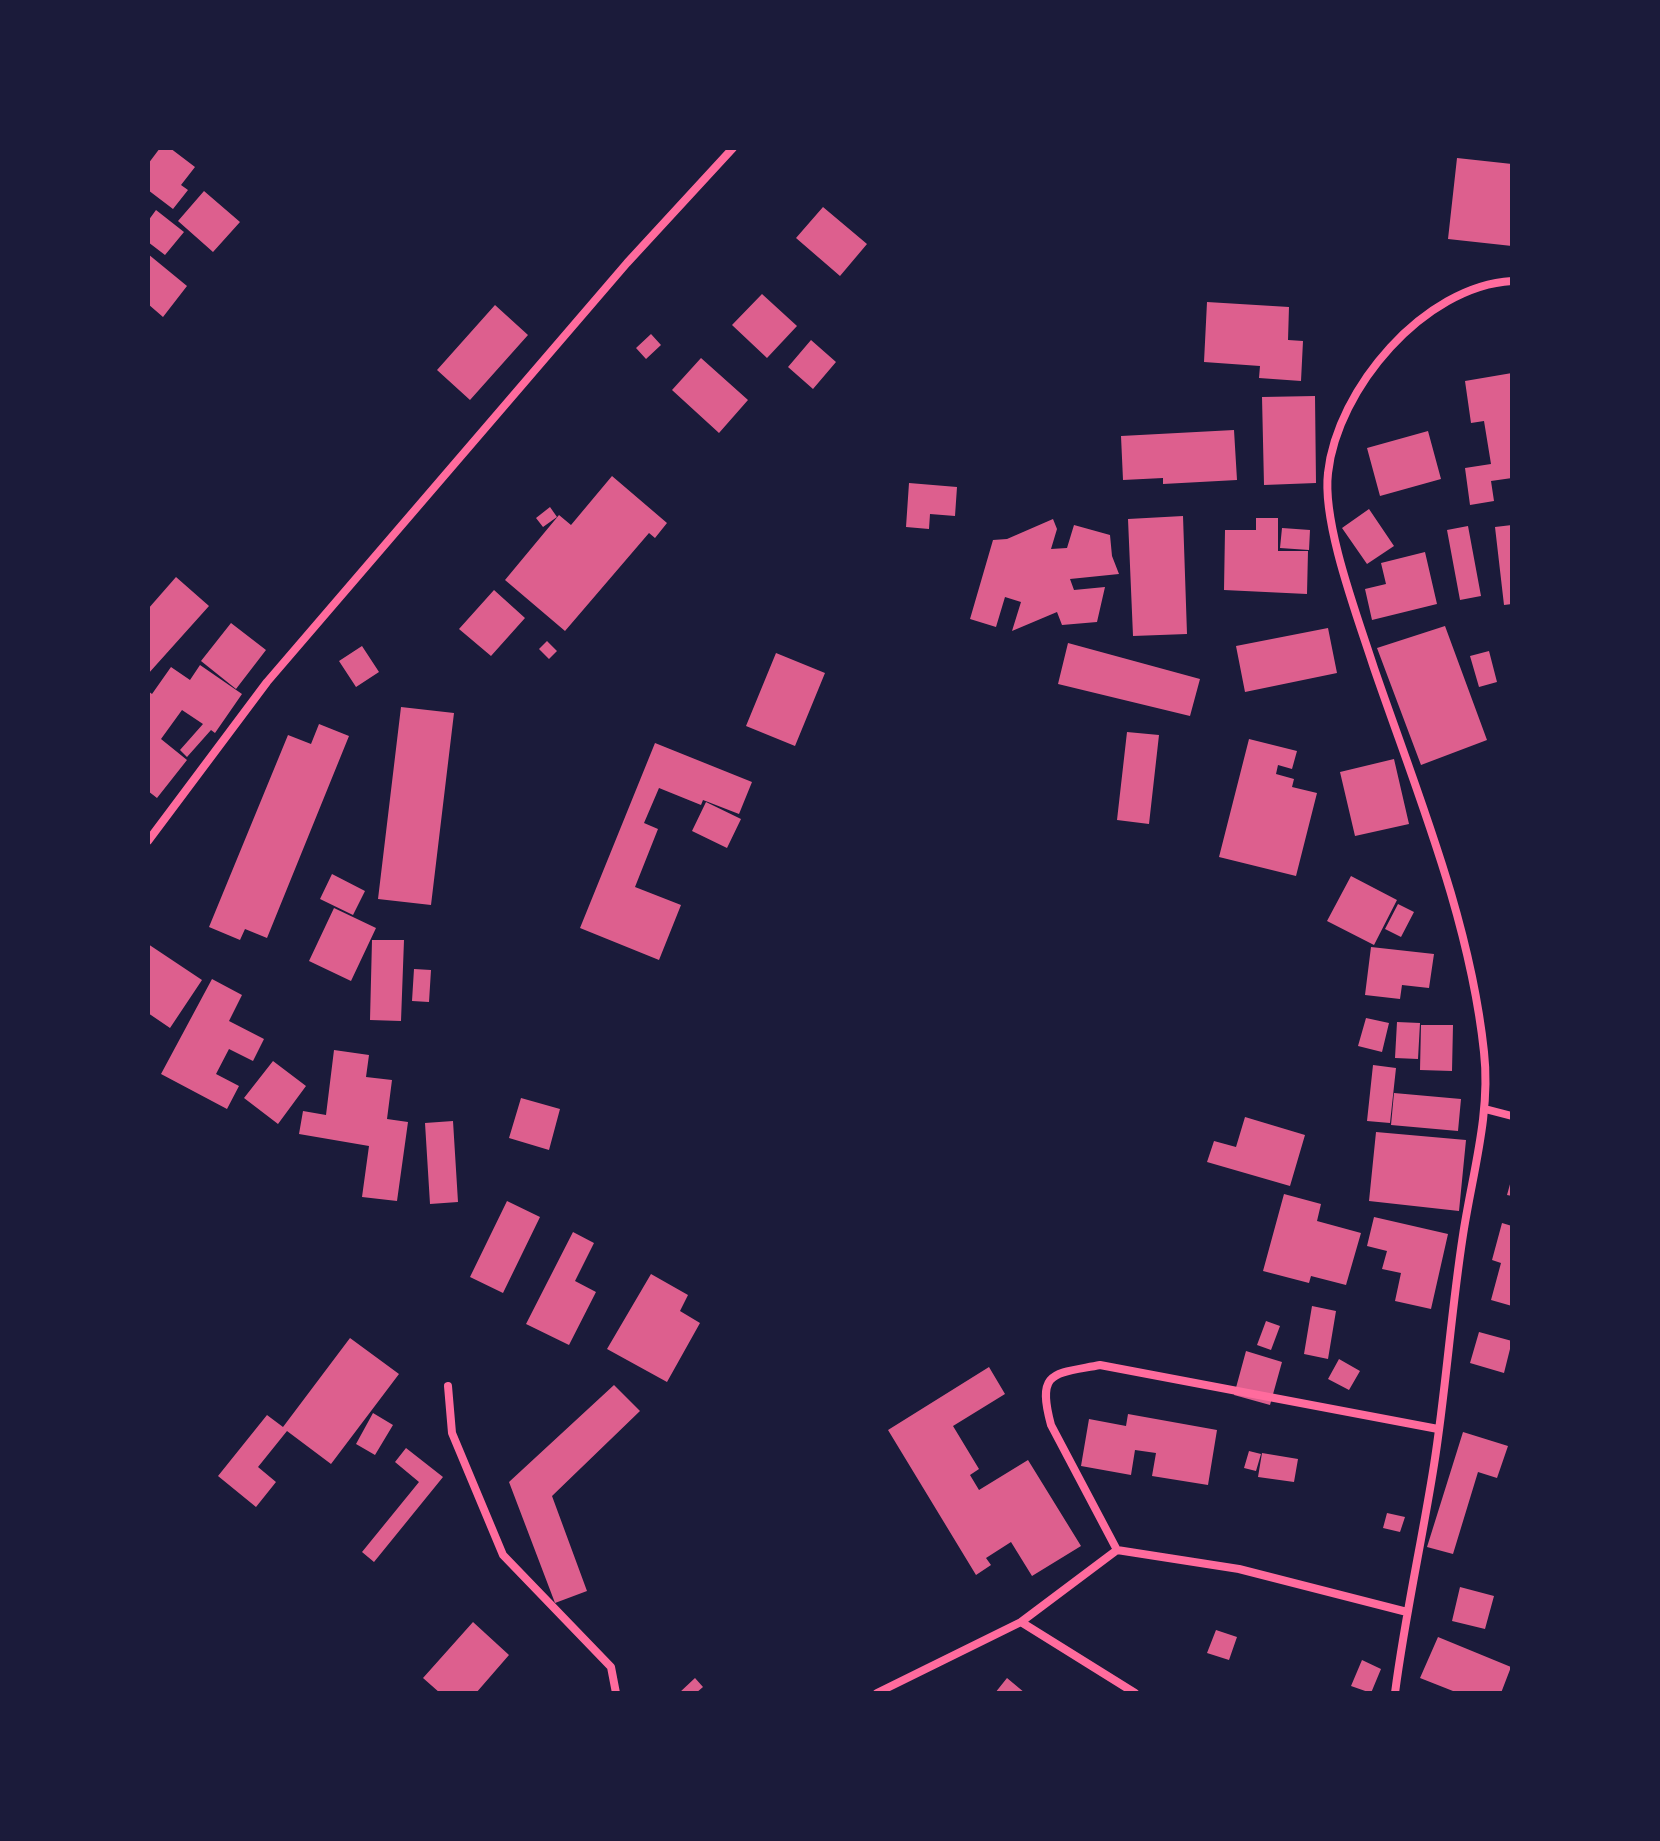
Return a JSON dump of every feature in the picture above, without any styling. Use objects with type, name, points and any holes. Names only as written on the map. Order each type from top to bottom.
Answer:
[{"type":"street","points":[[148,841],[267,682],[627,263],[733,148]]},
{"type":"street","points":[[1395,1693],[1438,1429],[1463,1235],[1485,1109],[1485,1056],[1474,983],[1447,882],[1361,628],[1332,520],[1327,476],[1338,430],[1398,335],[1447,301],[1499,281],[1512,281]]},
{"type":"street","points":[[1485,1109],[1512,1116]]},
{"type":"street","points":[[1117,1550],[1051,1425],[1046,1407],[1048,1382],[1054,1374],[1100,1365],[1438,1429]]},
{"type":"street","points":[[448,1386],[452,1433],[503,1555],[611,1667],[616,1693]]},
{"type":"street","points":[[877,1693],[1021,1622],[1117,1550],[1239,1569],[1407,1612]]},
{"type":"street","points":[[1021,1622],[1135,1693]]},
{"type":"building","points":[[160,148],[170,148],[195,167],[181,185],[188,190],[173,209],[148,190],[148,164]]},
{"type":"building","points":[[1457,158],[1512,164],[1512,246],[1448,239]]},
{"type":"building","points":[[204,191],[240,222],[213,252],[178,221]]},
{"type":"building","points":[[823,207],[867,244],[840,276],[796,238]]},
{"type":"building","points":[[156,210],[184,232],[165,255],[148,242],[148,221]]},
{"type":"building","points":[[148,254],[187,286],[163,317],[148,304]]},
{"type":"building","points":[[762,294],[797,326],[767,358],[732,325]]},
{"type":"building","points":[[1207,302],[1289,307],[1288,340],[1303,341],[1301,381],[1259,378],[1260,366],[1204,362]]},
{"type":"building","points":[[495,305],[528,335],[470,400],[437,370]]},
{"type":"building","points":[[651,334],[661,345],[646,359],[636,348]]},
{"type":"building","points":[[811,340],[836,362],[813,389],[788,367]]},
{"type":"building","points":[[701,358],[748,400],[719,433],[672,390]]},
{"type":"building","points":[[1512,373],[1512,478],[1491,481],[1494,501],[1470,505],[1465,468],[1491,464],[1484,421],[1471,423],[1465,381]]},
{"type":"building","points":[[1315,396],[1316,483],[1264,485],[1262,397]]},
{"type":"building","points":[[1234,430],[1237,480],[1163,484],[1163,478],[1123,480],[1121,436]]},
{"type":"building","points":[[1428,431],[1441,479],[1380,496],[1367,448]]},
{"type":"building","points":[[612,476],[667,523],[655,538],[649,533],[565,631],[505,580],[559,515],[571,525]]},
{"type":"building","points":[[909,483],[957,487],[955,516],[930,514],[929,529],[906,527]]},
{"type":"building","points":[[550,507],[557,517],[543,527],[536,518]]},
{"type":"building","points":[[1369,509],[1394,546],[1367,564],[1342,528]]},
{"type":"building","points":[[1183,516],[1187,634],[1133,636],[1128,519]]},
{"type":"building","points":[[1256,518],[1278,518],[1278,551],[1308,551],[1307,594],[1224,590],[1225,530],[1256,530]]},
{"type":"building","points":[[1053,519],[1057,529],[1051,549],[1067,548],[1074,525],[1110,535],[1112,556],[1119,574],[1070,579],[1074,590],[1105,587],[1097,622],[1062,625],[1057,612],[1012,631],[1021,602],[1005,597],[996,627],[970,619],[993,540],[1007,539]]},
{"type":"building","points":[[1512,525],[1512,604],[1504,605],[1495,527]]},
{"type":"building","points":[[1468,526],[1481,596],[1460,600],[1447,530]]},
{"type":"building","points":[[1282,528],[1310,530],[1309,550],[1280,548]]},
{"type":"building","points":[[1425,552],[1437,604],[1372,620],[1365,589],[1386,584],[1381,563]]},
{"type":"building","points":[[176,577],[209,606],[148,674],[148,609]]},
{"type":"building","points":[[494,590],[525,618],[491,656],[459,629]]},
{"type":"building","points":[[231,623],[266,650],[236,689],[201,661]]},
{"type":"building","points":[[1445,626],[1487,740],[1421,765],[1377,648]]},
{"type":"building","points":[[1328,628],[1337,673],[1245,692],[1236,646]]},
{"type":"building","points":[[547,641],[557,651],[549,659],[539,649]]},
{"type":"building","points":[[1068,643],[1200,679],[1190,716],[1058,684]]},
{"type":"building","points":[[362,646],[379,672],[356,687],[339,661]]},
{"type":"building","points":[[1489,651],[1497,682],[1479,687],[1470,656]]},
{"type":"building","points":[[776,653],[825,673],[795,746],[746,726]]},
{"type":"building","points":[[200,665],[242,694],[215,733],[211,730],[187,757],[180,750],[203,724],[182,710],[161,739],[187,760],[157,798],[148,791],[148,691],[152,694],[171,667],[190,680]]},
{"type":"building","points":[[401,707],[454,713],[431,905],[378,899]]},
{"type":"building","points":[[319,724],[349,736],[267,938],[245,929],[240,940],[209,927],[288,735],[311,744]]},
{"type":"building","points":[[1127,732],[1159,735],[1149,824],[1117,820]]},
{"type":"building","points":[[1249,739],[1297,751],[1292,769],[1278,765],[1276,774],[1294,779],[1292,787],[1317,793],[1296,876],[1219,857]]},
{"type":"building","points":[[655,743],[752,782],[739,814],[703,800],[701,805],[659,788],[644,823],[658,829],[635,887],[681,905],[659,960],[580,928]]},
{"type":"building","points":[[1394,759],[1409,824],[1355,836],[1340,772]]},
{"type":"building","points":[[706,802],[741,819],[727,848],[692,831]]},
{"type":"building","points":[[332,874],[365,891],[353,915],[320,899]]},
{"type":"building","points":[[1351,876],[1397,900],[1374,945],[1327,921]]},
{"type":"building","points":[[1398,904],[1414,912],[1401,937],[1385,929]]},
{"type":"building","points":[[334,908],[376,928],[351,981],[309,961]]},
{"type":"building","points":[[372,940],[404,940],[401,1021],[370,1020]]},
{"type":"building","points":[[148,944],[202,980],[170,1028],[148,1013]]},
{"type":"building","points":[[1371,947],[1434,954],[1429,988],[1402,985],[1400,999],[1365,995]]},
{"type":"building","points":[[414,969],[431,970],[429,1002],[412,1001]]},
{"type":"building","points":[[212,979],[242,995],[229,1021],[264,1039],[253,1061],[229,1049],[216,1074],[239,1086],[227,1109],[161,1074]]},
{"type":"building","points":[[1366,1018],[1389,1023],[1382,1052],[1358,1046]]},
{"type":"building","points":[[1397,1022],[1420,1023],[1418,1059],[1395,1058]]},
{"type":"building","points":[[1421,1025],[1453,1025],[1452,1071],[1420,1070]]},
{"type":"building","points":[[334,1050],[369,1055],[366,1077],[392,1080],[387,1119],[408,1122],[397,1201],[362,1197],[369,1146],[299,1134],[303,1111],[326,1115]]},
{"type":"building","points":[[273,1061],[306,1086],[278,1124],[244,1098]]},
{"type":"building","points":[[1373,1065],[1396,1068],[1390,1123],[1367,1121]]},
{"type":"building","points":[[1394,1093],[1461,1099],[1458,1131],[1391,1125]]},
{"type":"building","points":[[521,1098],[560,1109],[549,1150],[509,1138]]},
{"type":"building","points":[[1245,1117],[1305,1135],[1290,1186],[1207,1162],[1214,1141],[1236,1147]]},
{"type":"building","points":[[453,1121],[458,1202],[430,1204],[425,1123]]},
{"type":"building","points":[[1376,1132],[1466,1140],[1459,1211],[1369,1201]]},
{"type":"building","points":[[1512,1177],[1512,1196],[1507,1195]]},
{"type":"building","points":[[1284,1194],[1321,1204],[1317,1221],[1361,1233],[1346,1285],[1311,1276],[1309,1283],[1263,1271]]},
{"type":"building","points":[[507,1201],[540,1217],[503,1293],[470,1277]]},
{"type":"building","points":[[1374,1217],[1448,1234],[1431,1309],[1395,1301],[1401,1273],[1382,1269],[1387,1251],[1367,1246]]},
{"type":"building","points":[[1502,1223],[1512,1226],[1512,1306],[1491,1300],[1501,1263],[1492,1260]]},
{"type":"building","points":[[573,1232],[594,1243],[575,1281],[596,1292],[569,1345],[526,1324]]},
{"type":"building","points":[[651,1274],[688,1295],[680,1311],[700,1323],[667,1382],[607,1349]]},
{"type":"building","points":[[1312,1306],[1336,1311],[1328,1359],[1304,1354]]},
{"type":"building","points":[[1266,1321],[1280,1326],[1271,1350],[1257,1345]]},
{"type":"building","points":[[1479,1332],[1512,1341],[1504,1373],[1470,1363]]},
{"type":"building","points":[[350,1338],[399,1374],[331,1464],[287,1431],[258,1467],[276,1482],[256,1507],[218,1476],[267,1415],[283,1427]]},
{"type":"building","points":[[1246,1351],[1282,1362],[1270,1405],[1234,1395]]},
{"type":"building","points":[[1339,1359],[1360,1371],[1349,1390],[1328,1379]]},
{"type":"building","points":[[989,1367],[1005,1394],[953,1426],[979,1469],[970,1475],[979,1490],[1028,1460],[1081,1546],[1032,1576],[1011,1542],[986,1558],[991,1565],[976,1575],[888,1430]]},
{"type":"building","points":[[614,1385],[640,1411],[552,1496],[587,1591],[555,1603],[509,1482]]},
{"type":"building","points":[[373,1413],[393,1425],[375,1455],[356,1444]]},
{"type":"building","points":[[1128,1414],[1217,1430],[1208,1485],[1152,1476],[1156,1453],[1135,1450],[1131,1475],[1081,1466],[1089,1419],[1126,1426]]},
{"type":"building","points":[[1463,1432],[1508,1446],[1497,1478],[1478,1472],[1453,1554],[1427,1547]]},
{"type":"building","points":[[406,1448],[443,1477],[374,1562],[362,1552],[419,1482],[395,1462]]},
{"type":"building","points":[[1249,1451],[1261,1454],[1256,1471],[1244,1468]]},
{"type":"building","points":[[1262,1453],[1298,1459],[1294,1482],[1258,1477]]},
{"type":"building","points":[[1387,1513],[1405,1517],[1400,1532],[1383,1528]]},
{"type":"building","points":[[1460,1587],[1494,1596],[1485,1629],[1452,1621]]},
{"type":"building","points":[[473,1622],[509,1655],[476,1693],[440,1693],[423,1678]]},
{"type":"building","points":[[1216,1630],[1237,1637],[1229,1660],[1207,1653]]},
{"type":"building","points":[[1438,1637],[1511,1667],[1501,1693],[1458,1693],[1420,1678]]},
{"type":"building","points":[[1362,1660],[1381,1669],[1371,1693],[1351,1686]]},
{"type":"building","points":[[695,1678],[703,1687],[696,1693],[679,1693]]},
{"type":"building","points":[[1007,1678],[1025,1693],[995,1693]]}]
